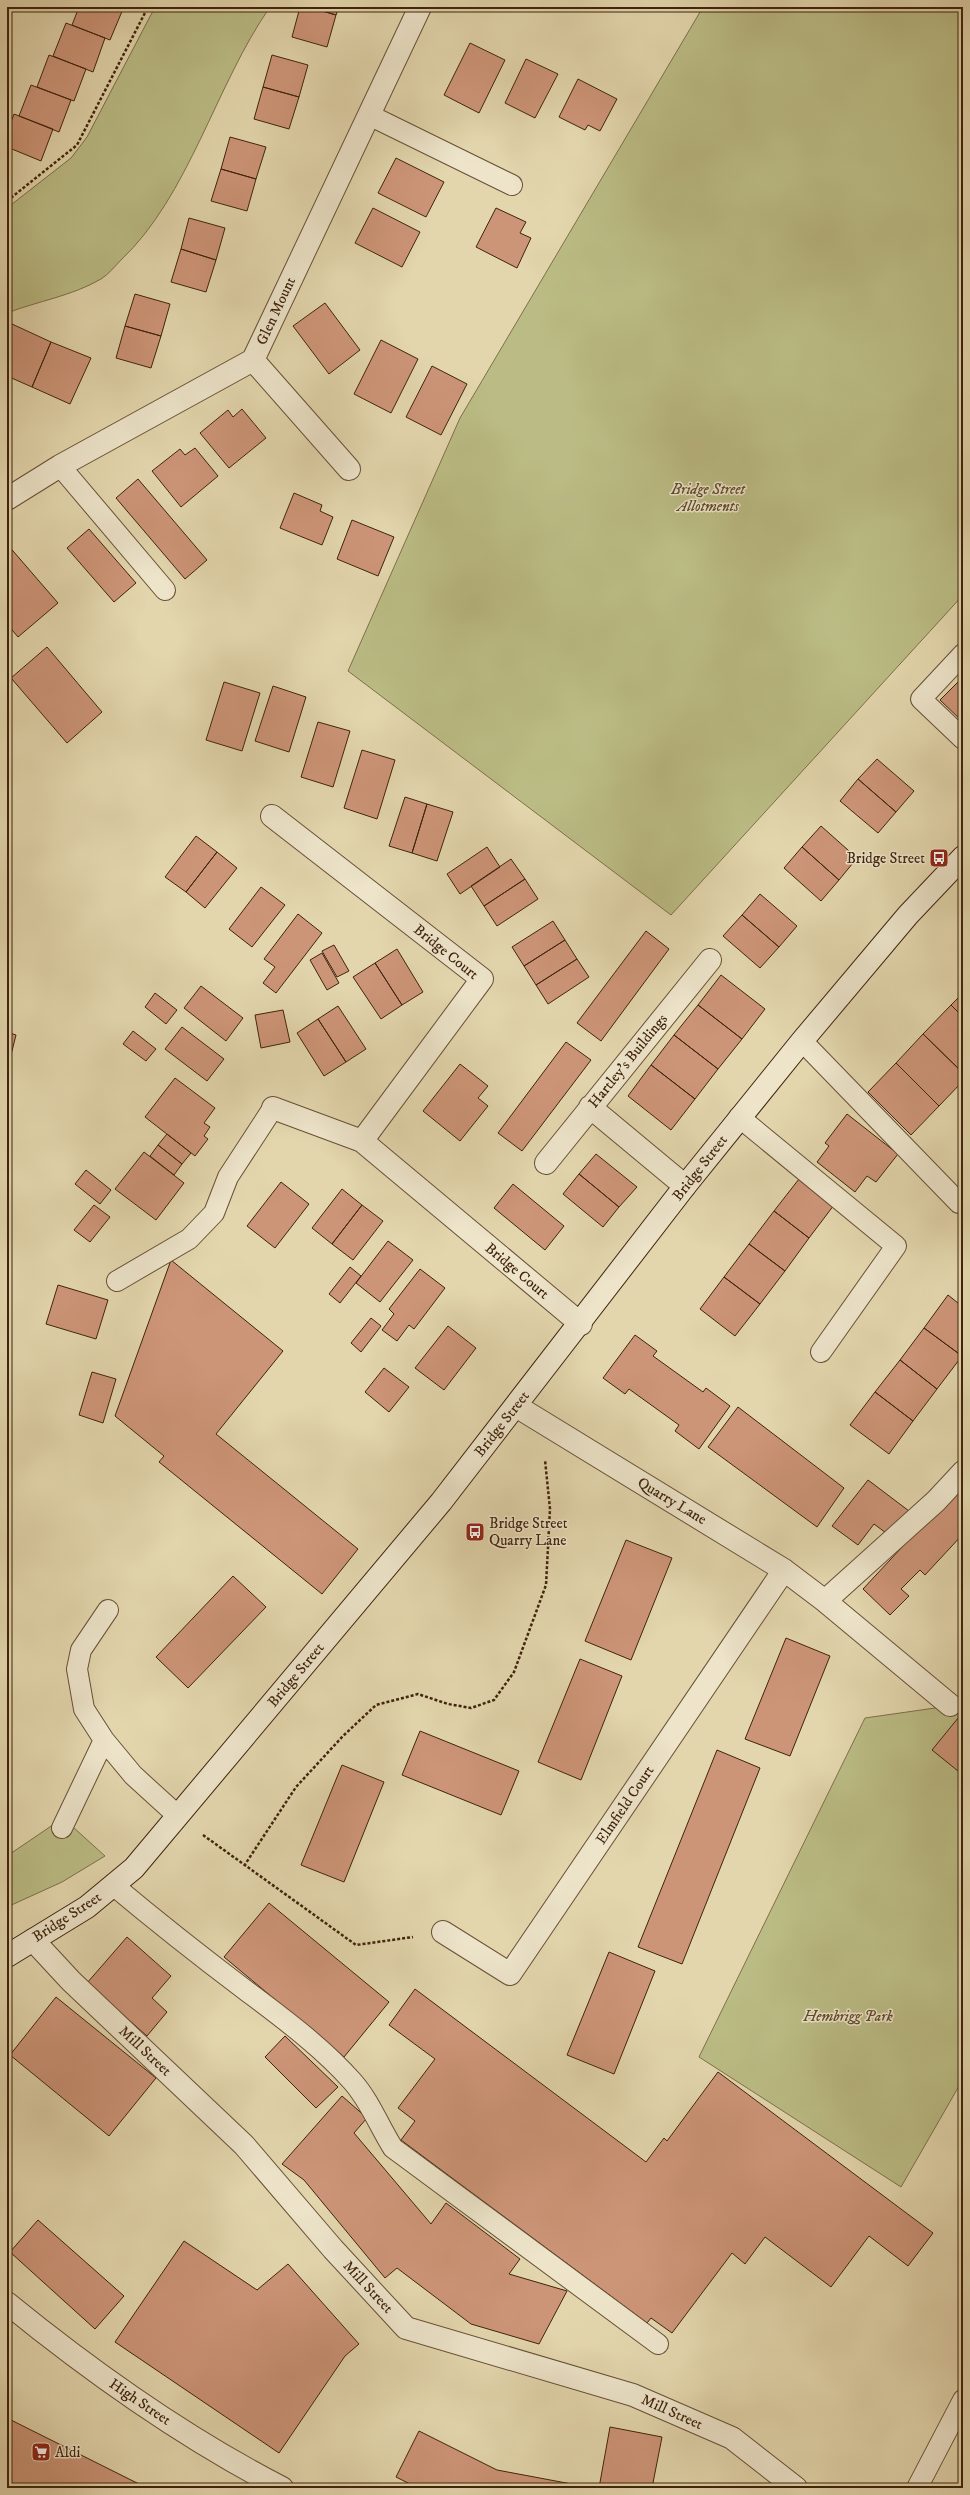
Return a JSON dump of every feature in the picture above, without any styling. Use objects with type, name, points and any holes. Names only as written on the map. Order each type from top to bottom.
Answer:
[{"type":"street","name":"Glen Mount","points":[[7,499],[60,466],[253,360],[420,7]]},
{"type":"street","points":[[253,360],[349,469]]},
{"type":"street","name":"Bridge Court","points":[[272,816],[482,979],[362,1141]]},
{"type":"street","name":"Bridge Street","points":[[7,1956],[87,1907],[134,1868],[441,1502],[581,1324],[739,1117],[908,915],[963,857]]},
{"type":"street","name":"Hartley's Buildings","points":[[546,1162],[710,960]]},
{"type":"street","points":[[590,1107],[685,1186]]},
{"type":"street","name":"Bridge Court","points":[[274,1108],[362,1141],[581,1324]]},
{"type":"street","name":"Quarry Lane","points":[[516,1406],[784,1570],[825,1601],[950,1704]]},
{"type":"street","points":[[825,1601],[936,1501],[963,1472]]},
{"type":"street","name":"Elmfield Court","points":[[443,1932],[510,1974],[784,1570]]},
{"type":"street","name":"Mill Street","points":[[33,1940],[71,1981],[244,2145],[332,2249],[406,2328],[633,2394],[732,2438],[796,2488]]},
{"type":"street","name":"High Street","points":[[7,2303],[48,2336],[149,2411],[282,2488]]},
{"type":"lane","points":[[369,114],[512,185]]},
{"type":"lane","points":[[60,466],[165,590]]},
{"type":"lane","points":[[963,654],[921,699],[963,739]]},
{"type":"lane","points":[[802,1041],[959,1203],[963,1199]]},
{"type":"lane","points":[[117,1281],[189,1239],[214,1213],[228,1177],[274,1108]]},
{"type":"lane","points":[[739,1117],[896,1246],[820,1352]]},
{"type":"lane","points":[[108,1610],[81,1650],[77,1669],[84,1709],[104,1740],[133,1775],[178,1816]]},
{"type":"lane","points":[[62,1828],[104,1740]]},
{"type":"lane","points":[[113,1885],[167,1931],[296,2029],[346,2075],[372,2107],[381,2129],[394,2148],[658,2344]]},
{"type":"lane","points":[[917,2488],[963,2400]]},
{"type":"path","points":[[7,200],[77,145],[148,7]]},
{"type":"path","points":[[244,1866],[296,1787],[343,1736],[376,1706],[418,1694],[448,1704],[471,1708],[494,1700],[514,1672],[546,1585],[550,1509],[542,1422]]},
{"type":"path","points":[[178,1816],[244,1866],[356,1945],[443,1932]]},
{"type":"green space","points":[[155,7],[270,7],[251,37],[184,172],[145,234],[112,270],[101,279],[67,294],[7,313],[7,208],[71,158],[87,137]]},
{"type":"green space","name":"Bridge Street Allotments","points":[[703,7],[963,7],[963,595],[671,915],[348,671],[460,418]]},
{"type":"green space","name":"Hembrigg Park","points":[[963,1704],[963,2079],[901,2187],[699,2057],[865,1718]]},
{"type":"green space","points":[[63,1818],[105,1856],[62,1882],[7,1907],[7,1856]]},
{"type":"building","points":[[79,7],[123,9],[110,40],[72,25]]},
{"type":"building","points":[[300,7],[309,7],[336,15],[327,47],[292,37]]},
{"type":"building","points":[[309,7],[339,7],[336,15]]},
{"type":"building","points":[[66,23],[105,38],[93,72],[53,56]]},
{"type":"building","points":[[470,43],[505,60],[479,113],[444,95]]},
{"type":"building","points":[[49,55],[86,69],[74,101],[37,87]]},
{"type":"building","points":[[272,55],[308,65],[299,97],[263,87]]},
{"type":"building","points":[[526,59],[558,74],[535,118],[505,103]]},
{"type":"building","points":[[578,79],[617,99],[600,131],[588,125],[585,130],[559,117]]},
{"type":"building","points":[[31,85],[71,100],[59,132],[19,116]]},
{"type":"building","points":[[263,87],[299,97],[289,129],[254,119]]},
{"type":"building","points":[[14,114],[53,129],[41,161],[7,147],[7,132]]},
{"type":"building","points":[[230,137],[266,147],[256,179],[221,169]]},
{"type":"building","points":[[396,158],[444,182],[426,217],[378,193]]},
{"type":"building","points":[[221,169],[256,179],[247,211],[211,201]]},
{"type":"building","points":[[373,208],[420,232],[402,267],[355,243]]},
{"type":"building","points":[[496,208],[526,222],[520,233],[531,238],[517,268],[476,247]]},
{"type":"building","points":[[189,218],[225,228],[216,260],[181,249]]},
{"type":"building","points":[[181,249],[216,260],[206,292],[171,282]]},
{"type":"building","points":[[135,294],[170,304],[161,336],[125,326]]},
{"type":"building","points":[[325,303],[360,350],[329,374],[293,326]]},
{"type":"building","points":[[12,324],[51,342],[32,387],[7,376],[7,337]]},
{"type":"building","points":[[125,326],[161,336],[151,368],[116,358]]},
{"type":"building","points":[[381,340],[418,359],[391,413],[354,394]]},
{"type":"building","points":[[51,342],[91,358],[70,404],[32,387]]},
{"type":"building","points":[[432,366],[467,384],[441,435],[406,417]]},
{"type":"building","points":[[242,409],[266,438],[229,468],[200,433],[228,410],[233,417]]},
{"type":"building","points":[[195,448],[218,476],[181,507],[152,471],[180,449],[185,455]]},
{"type":"building","points":[[138,479],[207,560],[185,579],[116,498]]},
{"type":"building","points":[[294,493],[322,505],[320,511],[333,517],[322,545],[280,528]]},
{"type":"building","points":[[352,520],[394,537],[378,576],[337,559]]},
{"type":"building","points":[[89,529],[136,583],[114,602],[67,548]]},
{"type":"building","points":[[7,544],[58,603],[18,637],[7,624]]},
{"type":"building","points":[[47,647],[102,712],[67,743],[11,678]]},
{"type":"building","points":[[963,677],[963,722],[940,700]]},
{"type":"building","points":[[224,682],[260,693],[242,751],[206,740]]},
{"type":"building","points":[[273,686],[306,697],[289,752],[255,741]]},
{"type":"building","points":[[318,722],[350,731],[333,787],[301,777]]},
{"type":"building","points":[[362,750],[395,760],[377,819],[344,808]]},
{"type":"building","points":[[877,759],[914,791],[896,812],[858,779]]},
{"type":"building","points":[[858,779],[896,812],[878,833],[840,801]]},
{"type":"building","points":[[405,797],[427,804],[412,853],[389,846]]},
{"type":"building","points":[[427,804],[453,812],[437,861],[412,853]]},
{"type":"building","points":[[821,826],[857,858],[839,880],[802,847]]},
{"type":"building","points":[[196,836],[217,852],[186,892],[165,877]]},
{"type":"building","points":[[487,847],[500,867],[460,894],[447,874]]},
{"type":"building","points":[[802,847],[839,880],[821,901],[784,868]]},
{"type":"building","points":[[217,852],[237,868],[205,908],[186,892]]},
{"type":"building","points":[[511,859],[525,879],[484,906],[471,886]]},
{"type":"building","points":[[525,879],[538,899],[497,926],[484,906]]},
{"type":"building","points":[[261,887],[285,905],[252,947],[229,929]]},
{"type":"building","points":[[760,894],[797,926],[779,947],[742,915]]},
{"type":"building","points":[[298,914],[322,933],[276,993],[263,983],[275,967],[264,959]]},
{"type":"building","points":[[742,915],[779,947],[760,968],[723,936]]},
{"type":"building","points":[[553,921],[565,940],[524,966],[512,947]]},
{"type":"building","points":[[646,931],[669,949],[601,1041],[577,1023]]},
{"type":"building","points":[[565,940],[577,959],[536,985],[524,966]]},
{"type":"building","points":[[334,945],[349,971],[337,977],[322,951]]},
{"type":"building","points":[[397,949],[423,992],[402,1005],[375,963]]},
{"type":"building","points":[[322,953],[339,983],[327,990],[310,960]]},
{"type":"building","points":[[577,959],[589,977],[548,1004],[536,985]]},
{"type":"building","points":[[375,963],[402,1005],[381,1019],[353,977]]},
{"type":"building","points":[[721,975],[765,1009],[742,1039],[698,1005]]},
{"type":"building","points":[[201,986],[243,1018],[226,1041],[184,1008]]},
{"type":"building","points":[[155,993],[177,1010],[166,1024],[145,1007]]},
{"type":"building","points":[[963,993],[963,1017],[951,1005]]},
{"type":"building","points":[[698,1005],[742,1039],[718,1069],[674,1035]]},
{"type":"building","points":[[951,1005],[963,1017],[963,1073],[923,1034]]},
{"type":"building","points":[[338,1006],[366,1049],[346,1062],[318,1019]]},
{"type":"building","points":[[283,1010],[290,1042],[261,1048],[255,1015]]},
{"type":"building","points":[[318,1019],[346,1062],[324,1076],[297,1033]]},
{"type":"building","points":[[182,1027],[224,1059],[207,1081],[165,1049]]},
{"type":"building","points":[[133,1031],[156,1049],[146,1061],[123,1044]]},
{"type":"building","points":[[7,1032],[16,1035],[7,1071]]},
{"type":"building","points":[[923,1034],[963,1073],[963,1081],[939,1106],[896,1063]]},
{"type":"building","points":[[674,1035],[718,1069],[695,1099],[651,1065]]},
{"type":"building","points":[[566,1042],[591,1060],[522,1151],[498,1133]]},
{"type":"building","points":[[896,1063],[939,1106],[911,1135],[868,1092]]},
{"type":"building","points":[[460,1064],[488,1086],[478,1098],[488,1106],[460,1141],[423,1111]]},
{"type":"building","points":[[651,1065],[695,1099],[671,1130],[628,1096]]},
{"type":"building","points":[[175,1078],[215,1108],[204,1123],[210,1127],[204,1136],[208,1139],[195,1156],[145,1117]]},
{"type":"building","points":[[847,1114],[898,1154],[876,1182],[867,1176],[855,1192],[817,1162],[829,1146],[825,1143]]},
{"type":"building","points":[[167,1134],[191,1153],[182,1164],[158,1145]]},
{"type":"building","points":[[158,1145],[182,1164],[174,1175],[150,1156]]},
{"type":"building","points":[[144,1152],[184,1183],[156,1220],[115,1189]]},
{"type":"building","points":[[596,1154],[637,1187],[619,1207],[579,1174]]},
{"type":"building","points":[[86,1170],[111,1190],[100,1204],[75,1184]]},
{"type":"building","points":[[579,1174],[619,1207],[603,1227],[563,1194]]},
{"type":"building","points":[[799,1179],[834,1205],[809,1238],[774,1211]]},
{"type":"building","points":[[281,1182],[309,1204],[275,1248],[247,1226]]},
{"type":"building","points":[[513,1184],[564,1226],[545,1250],[494,1208]]},
{"type":"building","points":[[342,1189],[362,1205],[332,1244],[312,1228]]},
{"type":"building","points":[[94,1205],[110,1217],[90,1242],[74,1230]]},
{"type":"building","points":[[362,1205],[383,1221],[353,1260],[332,1244]]},
{"type":"building","points":[[774,1211],[809,1238],[785,1271],[749,1244]]},
{"type":"building","points":[[388,1241],[413,1260],[380,1302],[356,1283]]},
{"type":"building","points":[[749,1244],[785,1271],[760,1304],[724,1277]]},
{"type":"building","points":[[171,1260],[283,1351],[216,1434],[358,1549],[322,1594],[159,1462],[164,1456],[115,1416]]},
{"type":"building","points":[[350,1267],[361,1276],[340,1303],[329,1294]]},
{"type":"building","points":[[420,1269],[445,1288],[414,1329],[409,1325],[397,1341],[382,1330],[394,1314],[389,1309]]},
{"type":"building","points":[[724,1277],[760,1304],[735,1336],[700,1309]]},
{"type":"building","points":[[58,1285],[108,1300],[96,1339],[46,1324]]},
{"type":"building","points":[[948,1295],[963,1307],[962,1356],[924,1328]]},
{"type":"building","points":[[371,1318],[381,1326],[361,1352],[351,1343]]},
{"type":"building","points":[[448,1326],[476,1348],[444,1390],[415,1368]]},
{"type":"building","points":[[924,1328],[962,1356],[937,1389],[900,1360]]},
{"type":"building","points":[[635,1335],[657,1351],[653,1356],[703,1392],[706,1388],[730,1406],[699,1449],[675,1431],[679,1425],[629,1389],[625,1394],[603,1378]]},
{"type":"building","points":[[900,1360],[937,1389],[913,1421],[875,1392]]},
{"type":"building","points":[[384,1368],[409,1387],[389,1412],[365,1392]]},
{"type":"building","points":[[92,1372],[116,1379],[103,1423],[79,1415]]},
{"type":"building","points":[[875,1392],[913,1421],[889,1454],[850,1425]]},
{"type":"building","points":[[738,1407],[844,1488],[817,1527],[708,1447]]},
{"type":"building","points":[[868,1480],[913,1514],[894,1539],[874,1524],[858,1545],[832,1526]]},
{"type":"building","points":[[958,1487],[963,1492],[963,1534],[925,1575],[920,1570],[901,1589],[909,1596],[890,1615],[863,1589]]},
{"type":"building","points":[[626,1540],[672,1558],[631,1660],[585,1641]]},
{"type":"building","points":[[233,1576],[266,1607],[188,1688],[156,1657]]},
{"type":"building","points":[[786,1638],[830,1656],[790,1756],[745,1739]]},
{"type":"building","points":[[580,1659],[622,1676],[581,1780],[538,1762]]},
{"type":"building","points":[[963,1712],[963,1775],[932,1750]]},
{"type":"building","points":[[420,1731],[519,1771],[501,1815],[402,1775]]},
{"type":"building","points":[[717,1750],[760,1768],[682,1964],[638,1947]]},
{"type":"building","points":[[342,1765],[384,1782],[344,1882],[301,1865]]},
{"type":"building","points":[[269,1903],[389,2002],[344,2057],[224,1957]]},
{"type":"building","points":[[127,1937],[171,1976],[152,1998],[167,2012],[147,2036],[87,1983]]},
{"type":"building","points":[[609,1952],[655,1971],[614,2074],[567,2055]]},
{"type":"building","points":[[415,1989],[646,2162],[664,2138],[667,2141],[718,2072],[933,2233],[908,2266],[869,2236],[831,2287],[765,2237],[745,2264],[732,2253],[672,2333],[651,2318],[647,2323],[401,2140],[415,2121],[398,2108],[435,2059],[389,2025]]},
{"type":"building","points":[[56,1997],[156,2078],[109,2136],[10,2055]]},
{"type":"building","points":[[285,2036],[338,2087],[316,2108],[265,2057]]},
{"type":"building","points":[[342,2096],[367,2118],[354,2133],[431,2224],[446,2203],[520,2259],[509,2274],[567,2291],[539,2344],[471,2324],[397,2268],[385,2278],[304,2180],[282,2164]]},
{"type":"building","points":[[38,2220],[124,2296],[95,2329],[10,2252]]},
{"type":"building","points":[[184,2241],[257,2290],[288,2264],[359,2344],[345,2356],[279,2453],[115,2342]]},
{"type":"building","name":"Aldi","points":[[7,2418],[143,2486],[142,2488],[7,2488]]},
{"type":"building","points":[[610,2427],[662,2437],[652,2488],[599,2488]]},
{"type":"building","points":[[419,2431],[497,2470],[593,2488],[418,2488],[396,2477]]},
{"type":"place","name":"Bridge Street","points":[[939,858]]},
{"type":"place","name":"Bridge Street Quarry Lane","points":[[475,1532]]},
{"type":"place","name":"Aldi","points":[[41,2452]]}]
